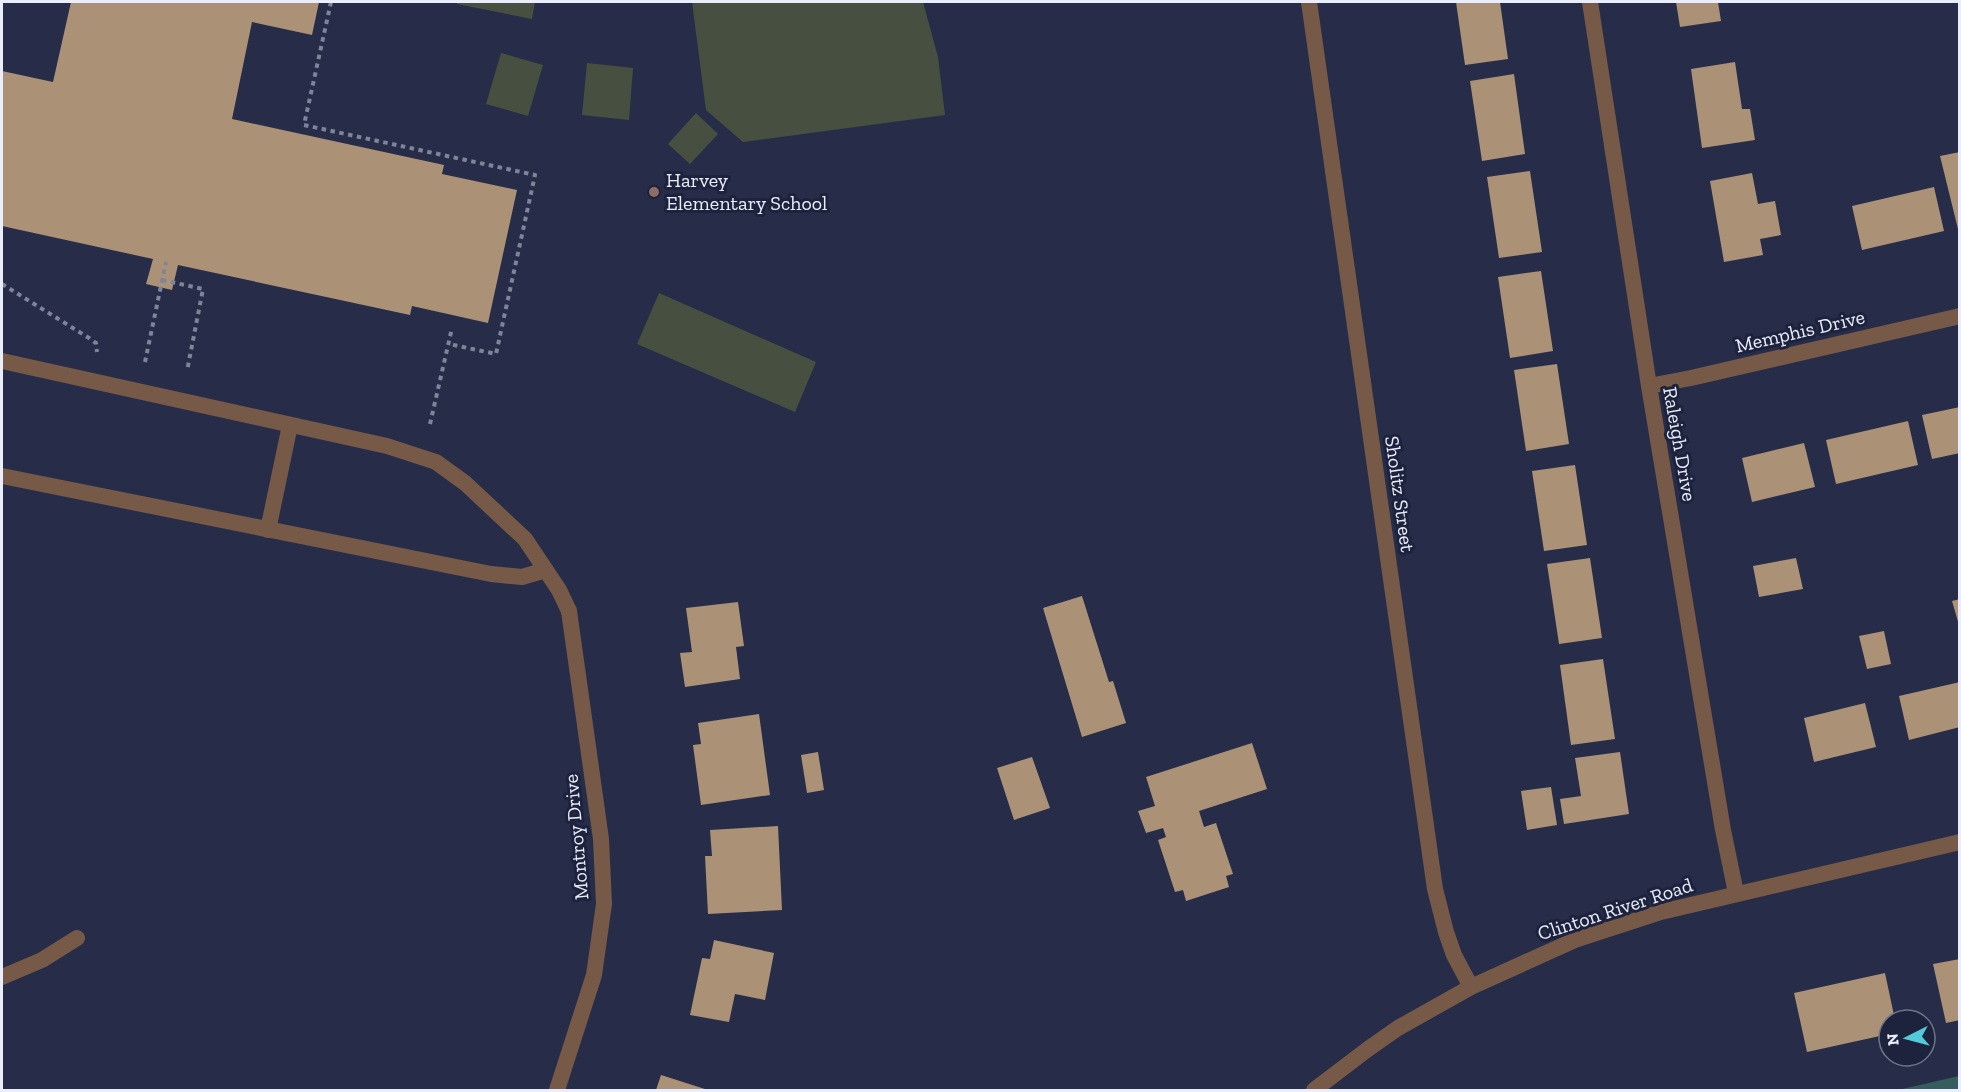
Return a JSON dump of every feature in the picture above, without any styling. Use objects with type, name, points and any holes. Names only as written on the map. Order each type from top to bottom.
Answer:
[{"type":"street","name":"Sholitz Street","points":[[1308,2],[1435,889],[1454,955],[1471,987]]},
{"type":"street","name":"Raleigh Drive","points":[[1590,2],[1649,386],[1723,830],[1736,893]]},
{"type":"street","name":"Memphis Drive","points":[[1649,386],[1959,316]]},
{"type":"street","points":[[2,361],[387,446],[436,462],[465,483],[525,539],[546,570],[522,577],[491,574],[2,476]]},
{"type":"street","points":[[268,530],[290,425]]},
{"type":"street","name":"Montroy Drive","points":[[546,570],[570,611],[601,839],[604,904],[594,975],[557,1090]]},
{"type":"street","name":"Clinton River Road","points":[[1314,1090],[1398,1028],[1471,987],[1575,940],[1661,912],[1959,842]]},
{"type":"street","points":[[2,977],[42,960],[77,938]]},
{"type":"path","points":[[331,2],[304,125],[535,175],[496,354],[448,344]]},
{"type":"path","points":[[145,362],[166,262]]},
{"type":"path","points":[[162,280],[203,289],[187,371]]},
{"type":"path","points":[[2,284],[89,338],[96,344],[97,352]]},
{"type":"path","points":[[430,424],[452,328]]},
{"type":"shaded area","points":[[457,2],[535,2],[532,19],[457,4]]},
{"type":"shaded area","points":[[692,2],[923,2],[938,57],[945,115],[743,142],[706,110]]},
{"type":"shaded area","points":[[501,53],[543,65],[528,116],[486,104]]},
{"type":"shaded area","points":[[587,63],[633,68],[629,120],[582,115]]},
{"type":"shaded area","points":[[696,113],[718,134],[690,164],[668,144]]},
{"type":"shaded area","points":[[659,293],[816,362],[795,412],[637,344]]},
{"type":"shaded area","points":[[1959,1076],[1959,1090],[1898,1090]]},
{"type":"building","points":[[71,2],[319,2],[312,35],[252,22],[232,119],[444,165],[442,174],[517,190],[488,323],[412,306],[410,315],[178,265],[172,290],[146,284],[153,259],[2,226],[2,71],[53,82]]},
{"type":"building","points":[[1456,2],[1500,2],[1508,59],[1465,65]]},
{"type":"building","points":[[1676,2],[1718,2],[1721,21],[1680,27]]},
{"type":"building","points":[[1735,62],[1742,109],[1750,109],[1755,140],[1702,148],[1691,69]]},
{"type":"building","points":[[1514,74],[1525,154],[1482,161],[1470,81]]},
{"type":"building","points":[[1960,152],[1960,229],[1958,229],[1940,156]]},
{"type":"building","points":[[1530,171],[1542,252],[1499,258],[1487,177]]},
{"type":"building","points":[[1752,173],[1758,204],[1775,201],[1781,235],[1760,239],[1763,255],[1724,262],[1710,181]]},
{"type":"building","points":[[1934,187],[1944,231],[1862,250],[1852,206]]},
{"type":"building","points":[[1541,271],[1553,351],[1510,358],[1498,277]]},
{"type":"building","points":[[1557,364],[1569,444],[1526,451],[1514,370]]},
{"type":"building","points":[[1960,407],[1960,453],[1932,459],[1922,415]]},
{"type":"building","points":[[1908,421],[1918,465],[1836,484],[1826,440]]},
{"type":"building","points":[[1804,443],[1815,487],[1752,502],[1742,458]]},
{"type":"building","points":[[1575,465],[1587,545],[1544,551],[1532,471]]},
{"type":"building","points":[[1590,558],[1602,638],[1559,644],[1547,564]]},
{"type":"building","points":[[1796,558],[1803,589],[1759,597],[1753,566]]},
{"type":"building","points":[[1082,596],[1109,682],[1113,681],[1126,723],[1082,737],[1043,608]]},
{"type":"building","points":[[1960,599],[1960,625],[1959,625],[1952,601]]},
{"type":"building","points":[[738,602],[744,646],[736,647],[740,679],[685,687],[680,653],[692,652],[686,608]]},
{"type":"building","points":[[1884,631],[1891,664],[1867,669],[1859,636]]},
{"type":"building","points":[[1603,659],[1615,739],[1571,745],[1560,665]]},
{"type":"building","points":[[1960,682],[1960,727],[1909,740],[1899,696]]},
{"type":"building","points":[[1865,703],[1876,747],[1814,762],[1804,718]]},
{"type":"building","points":[[759,714],[770,795],[701,805],[693,745],[701,744],[698,723]]},
{"type":"building","points":[[1252,743],[1267,789],[1199,811],[1204,827],[1216,823],[1233,874],[1226,876],[1229,887],[1186,901],[1183,890],[1175,892],[1158,840],[1166,837],[1163,828],[1146,833],[1138,811],[1155,806],[1146,777]]},
{"type":"building","points":[[818,752],[824,790],[807,793],[801,755]]},
{"type":"building","points":[[1620,752],[1629,814],[1564,824],[1560,799],[1581,796],[1575,758]]},
{"type":"building","points":[[1032,757],[1050,808],[1014,820],[997,768]]},
{"type":"building","points":[[1551,787],[1557,825],[1527,830],[1521,791]]},
{"type":"building","points":[[778,826],[782,910],[708,914],[705,856],[712,856],[710,830]]},
{"type":"building","points":[[714,940],[774,953],[765,1000],[735,994],[729,1022],[690,1015],[702,958],[710,959]]},
{"type":"building","points":[[1960,959],[1960,1020],[1946,1023],[1933,964]]},
{"type":"building","points":[[1885,973],[1892,1008],[1877,1008],[1877,1037],[1807,1052],[1794,993]]},
{"type":"building","points":[[661,1075],[708,1090],[656,1090]]},
{"type":"place","name":"Harvey Elementary School","points":[[654,192]]}]
